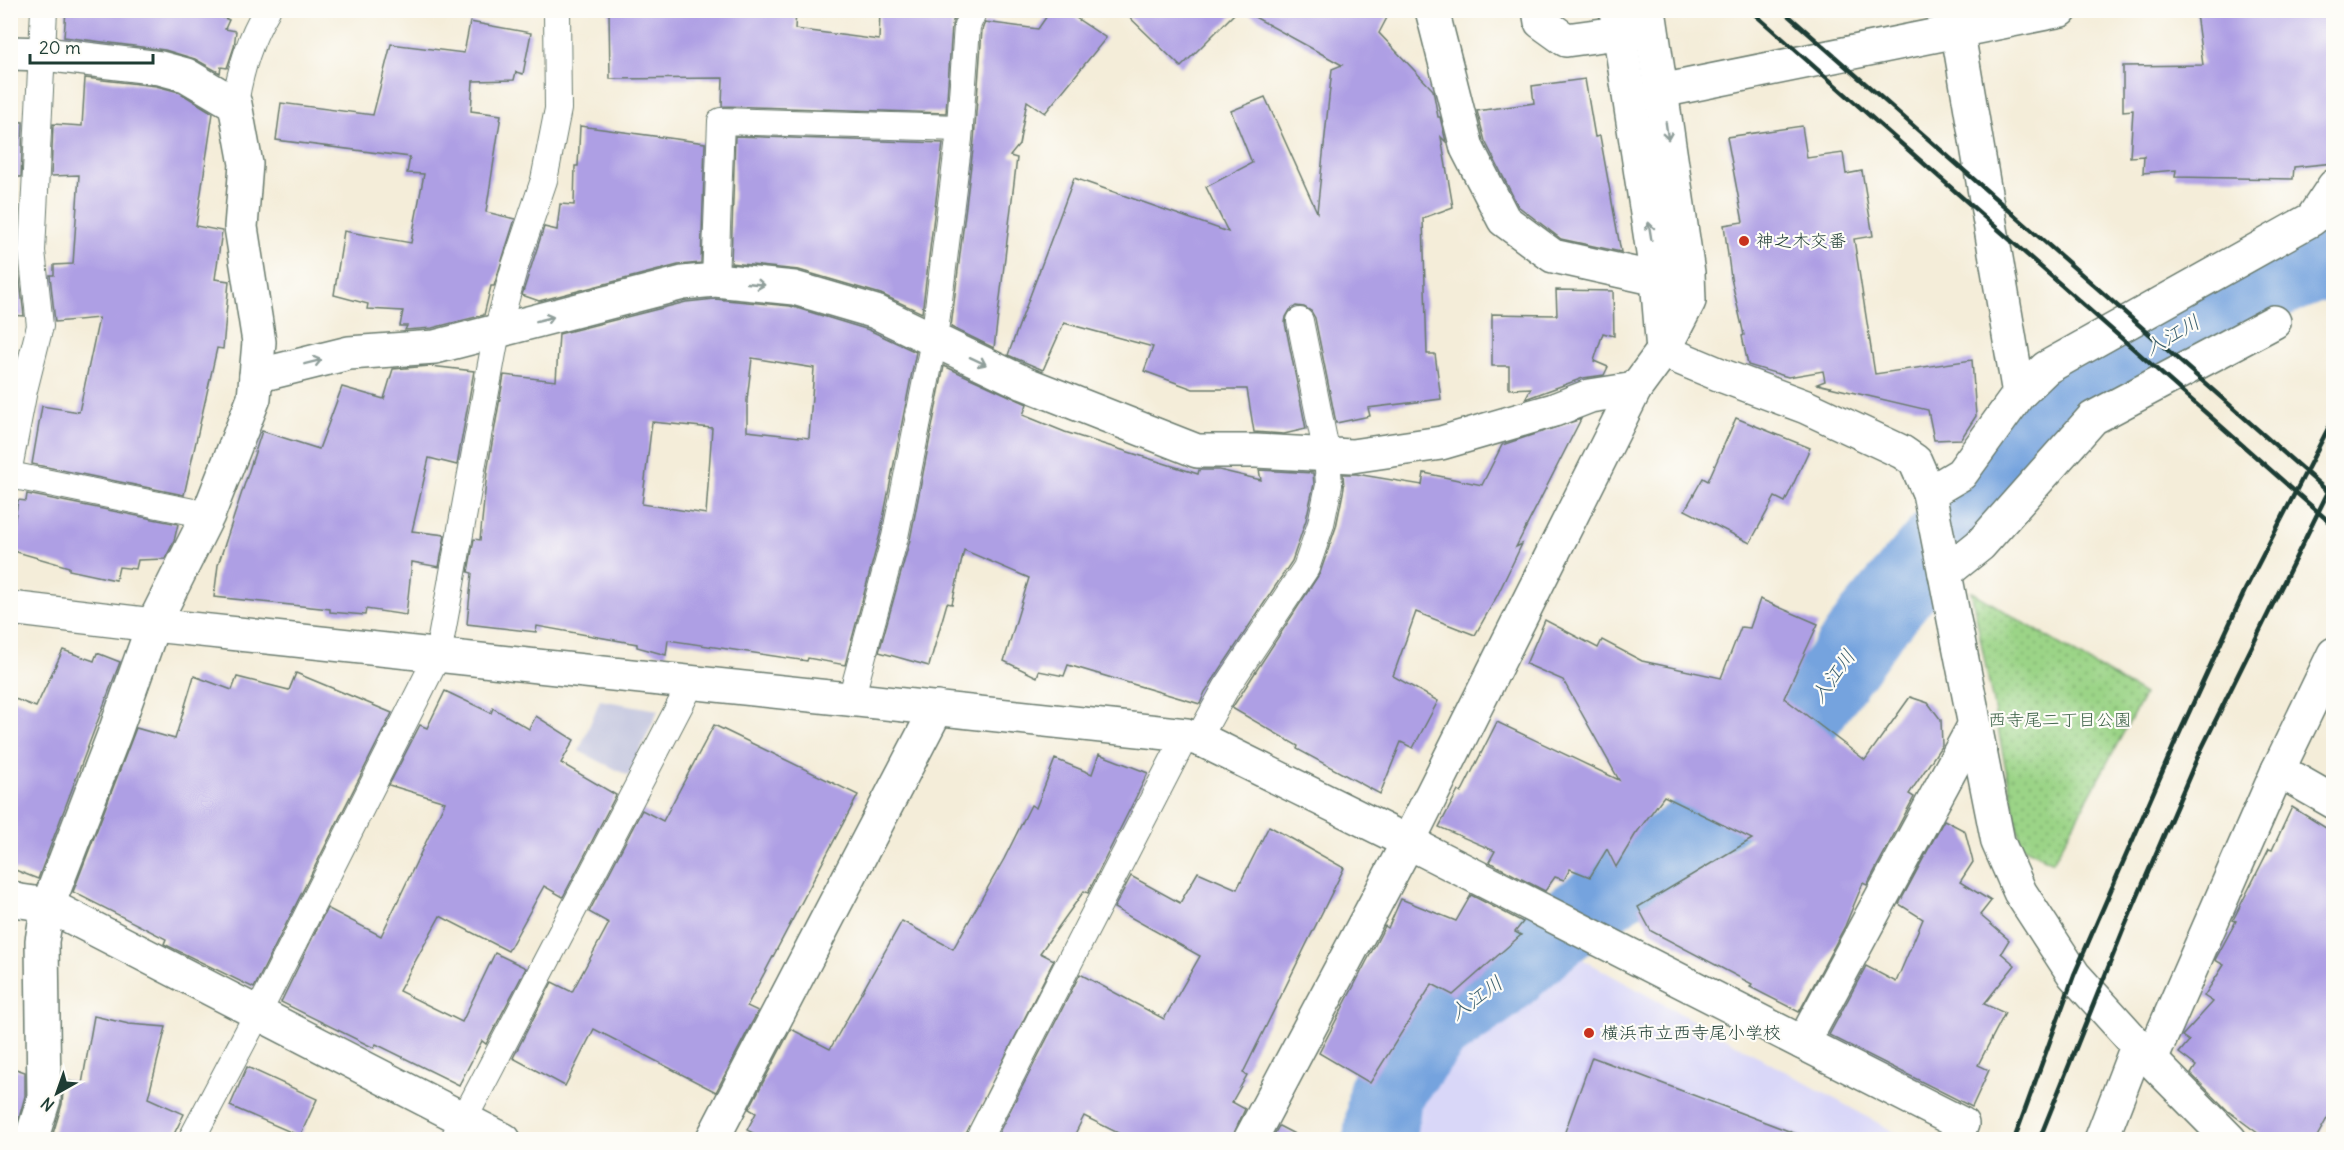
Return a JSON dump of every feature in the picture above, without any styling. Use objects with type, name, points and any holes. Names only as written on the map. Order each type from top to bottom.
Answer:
[{"type":"street","points":[[1432,10],[1467,148],[1504,220],[1553,256],[1673,276]]},
{"type":"street","points":[[1250,1140],[1408,842],[1635,389],[1664,351],[1673,276],[1661,91],[1650,20],[1618,22],[1566,40],[1541,22],[1539,10]]},
{"type":"street","points":[[1661,91],[1955,21],[2061,10]]},
{"type":"street","points":[[1955,21],[2019,394]]},
{"type":"street","points":[[1618,22],[1673,276]]},
{"type":"street","points":[[10,53],[44,54],[160,68],[186,75],[235,104],[246,164],[241,227],[259,342],[254,398],[208,515],[153,625],[115,732],[48,905],[42,941],[44,1099],[31,1140]]},
{"type":"street","points":[[1929,493],[1960,474],[2019,394],[2046,368],[2312,219],[2334,186]]},
{"type":"street","points":[[256,376],[349,353],[435,347],[683,283],[715,279],[794,288],[876,312],[1024,383],[1197,452],[1352,456],[1441,443],[1554,410],[1590,396],[1635,389]]},
{"type":"street","points":[[1945,569],[1980,545],[2093,418],[2274,322]]},
{"type":"street","points":[[1664,351],[1806,407],[1902,452],[1915,461],[1929,493],[1937,528],[1998,842],[2020,892],[2074,975],[2230,1140]]},
{"type":"street","points":[[10,608],[1192,737],[1408,842],[1962,1124]]},
{"type":"street","points":[[2101,1140],[2334,654]]},
{"type":"street","points":[[712,1140],[937,708]]},
{"type":"street","points":[[1803,1043],[1974,726]]},
{"type":"street","points":[[2278,770],[2334,802]]},
{"type":"street","points":[[10,897],[14,900],[48,905],[258,1013],[458,1129],[504,1140]]},
{"type":"lane","points":[[10,463],[24,390],[40,326],[32,251],[44,54],[44,10]]},
{"type":"lane","points":[[235,104],[240,71],[258,25],[267,10]]},
{"type":"lane","points":[[191,1140],[258,1013],[438,655],[497,331],[514,269],[544,180],[558,109],[557,10]]},
{"type":"lane","points":[[851,699],[895,537],[934,340],[960,129],[967,26],[974,10]]},
{"type":"lane","points":[[715,279],[721,121],[960,129]]},
{"type":"lane","points":[[978,1140],[1192,737],[1306,568],[1321,524],[1329,485],[1327,455],[1300,321]]},
{"type":"lane","points":[[10,475],[208,515]]},
{"type":"lane","points":[[458,1129],[693,682]]},
{"type":"shaded area","points":[[600,700],[658,710],[629,776],[579,751]]},
{"type":"shaded area","name":"横浜市立西寺尾小学校","points":[[1575,955],[1907,1139],[1399,1140],[1406,1096],[1437,1056],[1487,1009]]},
{"type":"green space","name":"西寺尾二丁目公園","points":[[1971,591],[2144,695],[2053,862],[2021,846]]},
{"type":"building","points":[[66,10],[204,10],[229,20],[225,29],[236,31],[234,47],[227,68],[221,67],[220,73],[195,59],[165,50],[64,37]]},
{"type":"building","points":[[609,10],[796,10],[795,29],[879,40],[880,10],[940,10],[940,15],[954,17],[946,113],[722,106],[723,78],[610,79]]},
{"type":"building","points":[[1051,10],[1064,10],[1106,38],[1045,113],[1027,101],[1019,145],[1010,156],[1017,158],[994,348],[951,327],[974,141],[982,30],[985,22],[1038,29]]},
{"type":"building","points":[[1122,10],[1238,10],[1181,67]]},
{"type":"building","points":[[1242,10],[1391,10],[1379,33],[1433,90],[1446,142],[1441,137],[1453,207],[1423,218],[1427,354],[1435,354],[1441,399],[1368,408],[1370,416],[1336,423],[1315,318],[1311,311],[1296,306],[1290,310],[1285,323],[1306,429],[1284,434],[1254,432],[1247,389],[1193,389],[1144,371],[1153,347],[1064,323],[1043,370],[1008,355],[1074,178],[1228,232],[1206,187],[1252,163],[1231,111],[1265,97],[1317,212],[1332,69],[1342,65]]},
{"type":"building","points":[[2220,10],[2330,10],[2328,79],[2334,79],[2334,163],[2294,167],[2293,179],[2175,177],[2176,170],[2143,173],[2144,156],[2130,157],[2133,110],[2123,111],[2123,66],[2203,65],[2196,14]]},
{"type":"building","points":[[470,22],[531,33],[523,74],[516,72],[514,80],[473,81],[471,111],[501,115],[486,212],[515,219],[494,286],[491,286],[484,315],[432,328],[405,330],[407,326],[400,326],[403,311],[367,309],[368,304],[334,295],[344,231],[411,243],[424,174],[407,173],[410,157],[276,140],[281,103],[373,115],[391,44],[464,53]]},
{"type":"building","points":[[85,78],[156,86],[179,92],[213,113],[196,226],[222,231],[215,279],[229,281],[223,349],[217,348],[184,495],[32,464],[42,406],[79,412],[99,318],[55,322],[50,275],[54,275],[54,265],[73,264],[79,175],[51,176],[53,124],[82,126]]},
{"type":"building","points":[[1585,79],[1595,137],[1600,136],[1621,252],[1561,239],[1518,206],[1485,141],[1477,111],[1534,103],[1532,86]]},
{"type":"building","points":[[10,121],[23,122],[21,177],[10,177]]},
{"type":"building","points":[[580,126],[705,143],[701,263],[678,265],[539,301],[522,295],[544,227],[557,230],[560,204],[574,205],[575,166],[578,166]]},
{"type":"building","points":[[1802,126],[1807,158],[1843,153],[1846,174],[1862,171],[1873,236],[1854,239],[1875,374],[1972,360],[1976,416],[1961,439],[1934,440],[1928,410],[1817,384],[1825,381],[1823,371],[1788,377],[1748,365],[1742,336],[1744,335],[1731,278],[1724,225],[1743,222],[1727,137]]},
{"type":"building","points":[[735,136],[943,143],[922,313],[881,294],[799,270],[731,263]]},
{"type":"building","points":[[10,273],[19,273],[24,316],[10,315]]},
{"type":"building","points":[[1556,290],[1613,291],[1614,336],[1603,333],[1594,361],[1608,367],[1604,375],[1583,378],[1525,399],[1531,388],[1509,389],[1509,366],[1492,366],[1492,314],[1557,315]]},
{"type":"building","points":[[715,299],[790,306],[869,330],[916,352],[880,534],[845,665],[668,640],[666,655],[637,647],[637,644],[537,626],[536,632],[467,624],[472,573],[468,572],[474,539],[480,540],[487,472],[504,375],[556,381],[559,334],[686,302]],"holes":[[[752,358],[814,368],[809,438],[747,431],[747,400]],[[652,422],[712,428],[706,514],[642,504]]]},
{"type":"building","points":[[430,366],[474,371],[457,465],[429,458],[412,531],[445,535],[439,567],[412,562],[406,615],[366,609],[365,615],[330,612],[330,609],[214,597],[218,565],[262,431],[319,449],[342,387],[384,399],[393,369]]},
{"type":"building","points":[[944,366],[1027,404],[1023,415],[1065,432],[1198,474],[1199,470],[1219,470],[1261,480],[1259,470],[1313,473],[1314,484],[1306,520],[1292,561],[1205,692],[1200,704],[1068,665],[1064,676],[1039,671],[1037,677],[1004,661],[1029,578],[964,550],[952,604],[947,603],[929,666],[879,652],[910,540]]},
{"type":"building","points":[[1736,418],[1810,448],[1785,502],[1775,497],[1750,543],[1685,510],[1703,478],[1708,481]]},
{"type":"building","points":[[1581,419],[1516,547],[1522,544],[1497,596],[1475,635],[1416,612],[1393,676],[1438,701],[1413,748],[1401,742],[1380,794],[1297,749],[1298,746],[1232,708],[1320,573],[1336,527],[1344,488],[1343,474],[1422,485],[1424,473],[1482,485],[1502,445]]},
{"type":"building","points":[[27,494],[178,524],[174,541],[165,559],[138,560],[136,569],[119,567],[116,580],[69,570],[69,567],[10,550],[18,500],[26,501]]},
{"type":"building","points":[[1760,599],[1818,624],[1784,698],[1865,760],[1910,697],[1928,703],[1941,720],[1942,745],[1909,794],[1914,797],[1867,885],[1863,883],[1845,926],[1799,1012],[1750,987],[1752,984],[1651,931],[1638,907],[1752,839],[1664,796],[1635,835],[1616,867],[1607,849],[1590,877],[1570,869],[1564,880],[1555,877],[1545,891],[1489,862],[1495,851],[1439,827],[1458,791],[1461,793],[1497,722],[1619,780],[1563,680],[1526,664],[1545,620],[1598,648],[1602,640],[1642,661],[1721,678],[1741,627],[1750,628]]},
{"type":"building","points":[[63,650],[94,661],[97,653],[120,662],[38,879],[10,868],[10,697],[36,707]]},
{"type":"building","points":[[296,673],[392,713],[254,988],[164,944],[166,939],[73,892],[136,728],[175,739],[194,676],[232,690],[237,677],[289,690]]},
{"type":"building","points":[[445,691],[491,713],[493,708],[529,729],[536,716],[574,740],[561,763],[616,795],[563,897],[544,886],[508,951],[440,916],[399,991],[462,1022],[495,953],[526,968],[486,1044],[482,1041],[459,1085],[376,1044],[374,1048],[281,1002],[327,908],[381,936],[445,802],[389,785],[420,725],[427,728]]},
{"type":"building","points":[[714,725],[858,795],[747,1006],[758,1011],[716,1092],[594,1029],[565,1086],[513,1058],[552,982],[572,992],[609,923],[589,912],[642,810],[663,821]]},
{"type":"building","points":[[1099,754],[1148,773],[1088,893],[1084,891],[1040,953],[1054,960],[963,1140],[767,1140],[747,1130],[756,1113],[749,1109],[791,1029],[830,1049],[902,921],[953,949],[1004,859],[1031,805],[1036,808],[1055,759],[1092,774]]},
{"type":"building","points":[[2292,807],[2334,833],[2334,1106],[2315,1140],[2267,1140],[2228,1111],[2191,1074],[2196,1066],[2179,1053],[2189,1041],[2182,1036],[2213,1002],[2204,996],[2224,965],[2215,960],[2236,921],[2233,920],[2269,849],[2272,850]]},
{"type":"building","points":[[1944,820],[1965,831],[1973,862],[1960,882],[1991,901],[1980,915],[2009,940],[2001,953],[2015,965],[1984,1004],[2005,1013],[1978,1065],[1989,1070],[1972,1107],[1829,1035],[1866,966],[1896,982],[1923,919],[1899,904]]},
{"type":"building","points":[[1269,826],[1344,868],[1243,1073],[1247,1075],[1232,1102],[1245,1109],[1231,1140],[1132,1140],[1084,1116],[1072,1140],[995,1140],[1080,974],[1164,1019],[1200,956],[1114,908],[1131,876],[1180,903],[1198,872],[1237,889]]},
{"type":"building","points":[[1471,895],[1523,922],[1515,932],[1521,935],[1453,995],[1432,984],[1370,1083],[1319,1053],[1385,926],[1388,928],[1401,899],[1456,921]]},
{"type":"building","points":[[94,1016],[129,1024],[166,1027],[148,1098],[184,1114],[171,1140],[51,1140],[62,1104],[64,1080],[82,1084]]},
{"type":"building","points":[[1592,1057],[1802,1136],[1801,1140],[1562,1140]]},
{"type":"building","points":[[10,1067],[25,1072],[25,1096],[13,1140],[10,1140]]},
{"type":"building","points":[[247,1067],[317,1099],[300,1136],[230,1106]]},
{"type":"building","points":[[1279,1126],[1306,1140],[1271,1140]]},
{"type":"waterway","name":"入江川","points":[[1380,1140],[1385,1093],[1436,1027],[1495,986],[1553,935],[1752,790],[1871,624],[1981,493],[2082,386],[2243,294],[2334,258]]},
{"type":"railway","points":[[1750,10],[2334,526]]},
{"type":"railway","points":[[1782,10],[2334,497]]},
{"type":"railway","points":[[2014,1140],[2074,975],[2174,745],[2246,588],[2334,417]]},
{"type":"railway","points":[[2039,1140],[2124,928],[2198,756],[2334,480]]},
{"type":"place","name":"神之木交番","points":[[1744,241]]},
{"type":"place","name":"横浜市立西寺尾小学校","points":[[1589,1033]]}]
